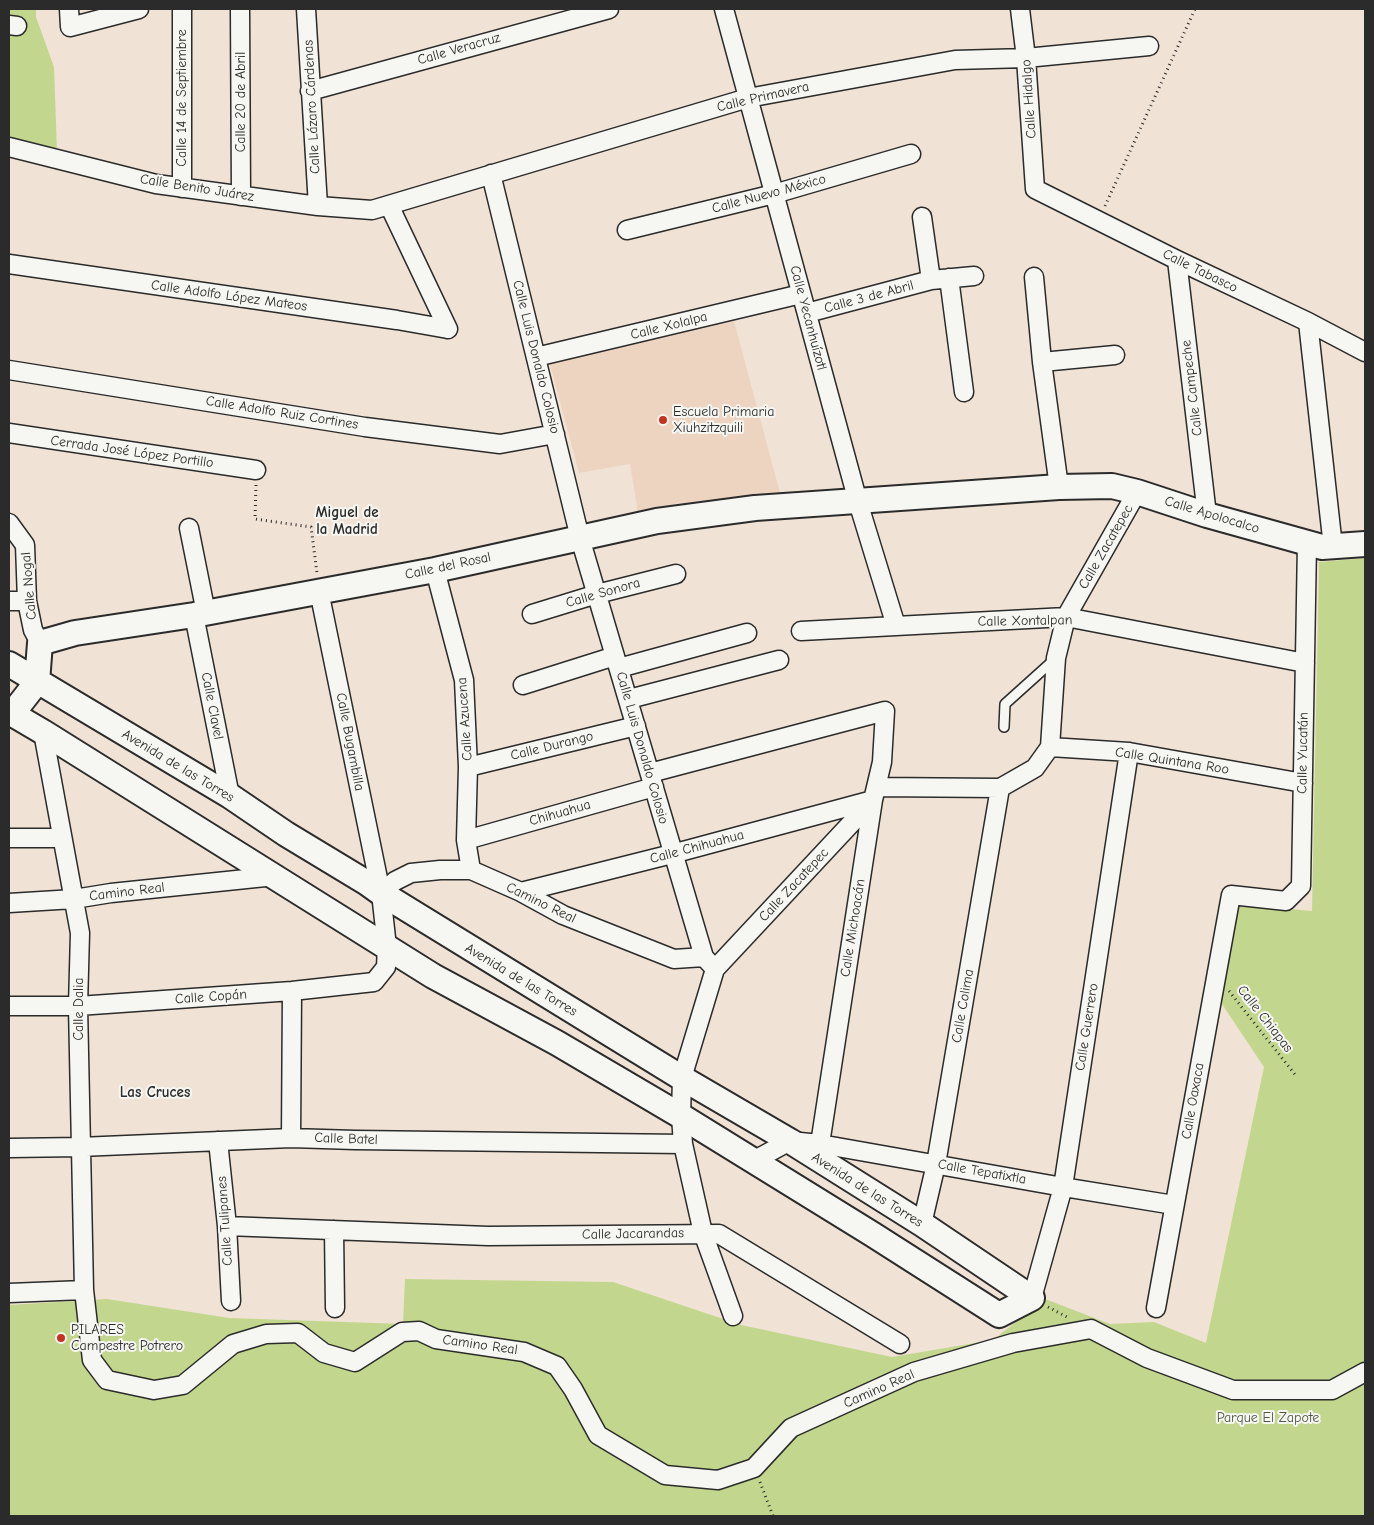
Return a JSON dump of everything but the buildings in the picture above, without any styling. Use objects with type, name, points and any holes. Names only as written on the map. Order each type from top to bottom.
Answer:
[{"type":"street","points":[[69,9],[70,28],[128,10]]},
{"type":"street","name":"Calle 14 de Septiembre","points":[[182,9],[182,188]]},
{"type":"street","name":"Calle 20 de Abril","points":[[240,9],[241,196]]},
{"type":"street","name":"Calle Lázaro Cárdenas","points":[[306,9],[318,206]]},
{"type":"street","name":"Calle Veracruz","points":[[310,90],[609,9]]},
{"type":"street","name":"Calle Yecanhuízotl","points":[[724,9],[858,502],[896,626]]},
{"type":"street","name":"Calle Hidalgo","points":[[1020,9],[1026,58],[1035,189]]},
{"type":"street","name":"Calle Primavera","points":[[389,205],[748,98],[955,60],[1026,58],[1149,46]]},
{"type":"street","name":"Calle Benito Juárez","points":[[9,147],[156,184],[182,188],[318,206],[372,210],[389,205]]},
{"type":"street","name":"Calle Nuevo México","points":[[626,230],[774,194],[911,154]]},
{"type":"street","name":"Calle Luis Donaldo Colosio","points":[[492,174],[580,538],[672,854],[709,963]]},
{"type":"street","name":"Calle Tabasco","points":[[1035,189],[1176,260],[1308,322],[1365,352]]},
{"type":"street","name":"Calle Adolfo López Mateos","points":[[9,264],[448,329],[389,205]]},
{"type":"street","name":"Calle 3 de Abril","points":[[922,217],[931,280]]},
{"type":"street","name":"Calle Campeche","points":[[1176,260],[1207,515]]},
{"type":"street","name":"Calle 3 de Abril","points":[[807,313],[931,280],[974,276]]},
{"type":"street","points":[[1034,277],[1042,362],[1059,487]]},
{"type":"street","points":[[949,278],[964,392]]},
{"type":"street","name":"Calle Xolalpa","points":[[536,358],[801,294]]},
{"type":"street","points":[[1308,322],[1333,547]]},
{"type":"street","points":[[1042,362],[1115,355]]},
{"type":"street","name":"Calle Adolfo Ruiz Cortines","points":[[9,370],[364,426],[500,444],[555,434]]},
{"type":"street","name":"Cerrada José López Portillo","points":[[9,434],[256,470]]},
{"type":"street","name":"Calle Apolocalco","points":[[858,502],[1059,487],[1112,486],[1322,547],[1365,544]]},
{"type":"street","name":"Calle Zacatepec","points":[[1050,748],[1056,658],[1066,617],[1137,492]]},
{"type":"street","name":"Calle del Rosal","points":[[40,643],[75,632],[200,614],[435,570],[657,521],[755,508],[858,502]]},
{"type":"street","name":"Calle Nogal","points":[[9,523],[25,545],[27,601],[33,630],[40,643],[36,682]]},
{"type":"street","name":"Calle Clavel","points":[[189,528],[200,614],[230,796]]},
{"type":"street","name":"Calle Yucatán","points":[[1231,895],[1286,901],[1301,886],[1306,543]]},
{"type":"street","name":"Calle Azucena","points":[[435,570],[464,680],[468,767],[466,840],[471,870]]},
{"type":"street","name":"Calle Sonora","points":[[532,614],[597,594],[676,574]]},
{"type":"street","name":"Calle Bugambilla","points":[[320,591],[380,893],[387,947]]},
{"type":"street","points":[[9,601],[27,601]]},
{"type":"street","name":"Calle Xontalpan","points":[[801,631],[1066,617],[1305,663]]},
{"type":"street","points":[[523,685],[747,633]]},
{"type":"street","points":[[628,699],[779,660]]},
{"type":"street","name":"Avenida de las Torres","points":[[9,664],[36,682],[230,796],[286,834],[367,883],[380,893],[682,1078],[790,1141],[922,1224],[1032,1298]]},
{"type":"street","points":[[36,682],[10,713],[433,976],[557,1043],[681,1116],[998,1315],[1032,1298]]},
{"type":"street","name":"Calle Michoacán","points":[[652,780],[885,711],[882,762],[874,793],[820,1144]]},
{"type":"street","name":"Calle Durango","points":[[468,767],[636,726]]},
{"type":"street","name":"Calle Dalia","points":[[43,732],[80,933],[78,1006],[84,1290]]},
{"type":"street","points":[[874,793],[1000,788],[1035,768],[1050,748]]},
{"type":"street","name":"Calle Quintana Roo","points":[[1050,748],[1129,752],[1303,783]]},
{"type":"street","name":"Calle Guerrero","points":[[1032,1298],[1063,1187],[1129,752]]},
{"type":"street","name":"Chihuahua","points":[[466,840],[652,780]]},
{"type":"street","name":"Calle Colima","points":[[922,1224],[936,1164],[1000,788]]},
{"type":"street","name":"Calle Zacatepec","points":[[709,963],[874,793]]},
{"type":"street","name":"Calle Chihuahua","points":[[521,892],[672,854],[874,793]]},
{"type":"street","points":[[9,838],[62,838]]},
{"type":"street","name":"Camino Real","points":[[380,893],[395,880],[411,873],[440,870],[471,870],[521,892],[563,915],[674,959],[709,963]]},
{"type":"street","name":"Camino Real","points":[[9,904],[74,899],[111,893],[275,876]]},
{"type":"street","name":"Calle Oaxaca","points":[[1156,1308],[1231,895]]},
{"type":"street","name":"Calle Copán","points":[[9,1006],[78,1006],[292,991],[374,982],[386,967],[387,947]]},
{"type":"street","points":[[709,963],[682,1078],[681,1116],[683,1144],[703,1233],[733,1316]]},
{"type":"street","points":[[291,1138],[292,991]]},
{"type":"street","name":"Calle Batel","points":[[9,1148],[80,1147],[291,1138],[683,1144]]},
{"type":"street","name":"Calle Tulipanes","points":[[218,1141],[227,1226],[230,1301]]},
{"type":"street","points":[[753,1161],[790,1141]]},
{"type":"street","name":"Calle Tepatixtla","points":[[790,1141],[820,1144],[1174,1205]]},
{"type":"street","name":"Calle Jacarandas","points":[[227,1226],[488,1236],[719,1234],[900,1344]]},
{"type":"street","points":[[334,1230],[335,1308]]},
{"type":"street","points":[[9,1293],[84,1290]]},
{"type":"street","name":"Camino Real","points":[[84,1290],[92,1360],[107,1380],[154,1390],[182,1385],[233,1344],[266,1334],[298,1333],[324,1352],[355,1362],[402,1332],[419,1331],[436,1339],[524,1352],[557,1366],[573,1389],[598,1435],[665,1475],[718,1480],[754,1468],[791,1428],[914,1372],[1013,1343],[1091,1329]]},
{"type":"street","points":[[1091,1329],[1147,1358],[1233,1390],[1332,1390],[1365,1372]]},
{"type":"lane","points":[[1004,727],[1005,704],[1056,658]]},
{"type":"path","points":[[1098,220],[1195,9]]},
{"type":"path","points":[[256,470],[256,519],[311,527],[320,591]]},
{"type":"path","name":"Calle Chiapas","points":[[1216,974],[1297,1077]]},
{"type":"path","points":[[1032,1298],[1091,1329]]},
{"type":"path","points":[[754,1468],[773,1516]]},
{"type":"shaded area","name":"Escuela Primaria Xiuhzitzquili","points":[[734,321],[780,493],[638,513],[630,464],[579,473],[550,364]]},
{"type":"green space","points":[[9,9],[36,9],[36,17],[54,67],[57,152],[9,140]]},
{"type":"green space","name":"Parque El Zapote","points":[[1365,558],[1365,1516],[9,1516],[9,1305],[107,1299],[229,1318],[403,1324],[405,1279],[613,1282],[741,1325],[892,1357],[993,1340],[1045,1299],[1110,1324],[1154,1322],[1206,1343],[1264,1067],[1220,1001],[1235,904],[1312,911],[1319,562]]},
{"type":"place","name":"Escuela Primaria Xiuhzitzquili","points":[[663,420]]},
{"type":"place","name":"PILARES Campestre Potrero","points":[[61,1338]]},
{"type":"district","name":"Miguel de la Madrid","points":[[347,522]]},
{"type":"district","name":"Las Cruces","points":[[155,1093]]}]
